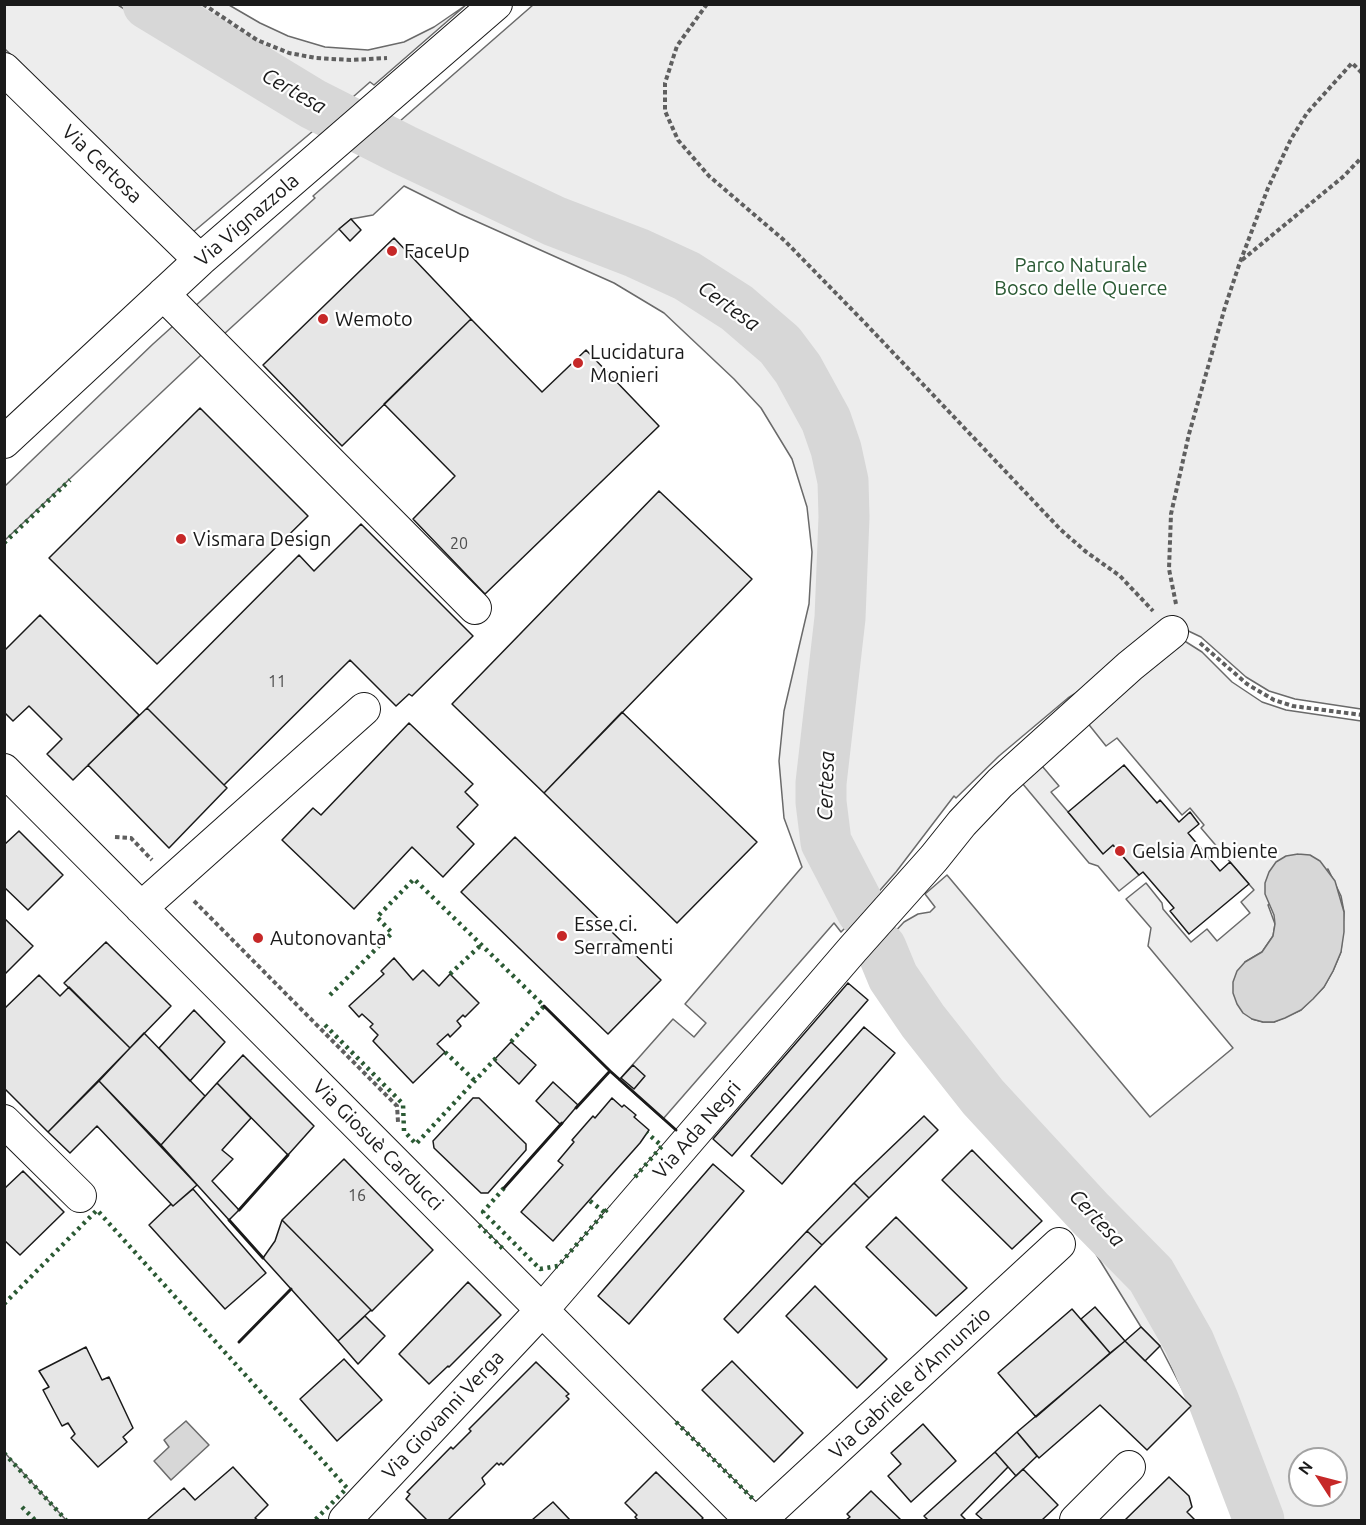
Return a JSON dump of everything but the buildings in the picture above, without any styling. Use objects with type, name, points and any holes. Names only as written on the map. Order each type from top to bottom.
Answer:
[{"type":"street","name":"Via Vignazzola","points":[[4,442],[200,260],[496,4]]},
{"type":"street","name":"Via Certosa","points":[[4,69],[200,260]]},
{"type":"street","points":[[163,294],[475,608]]},
{"type":"street","name":"Via Ada Negri","points":[[542,1310],[962,823],[1000,783],[1130,666],[1172,632]]},
{"type":"street","points":[[141,908],[364,709]]},
{"type":"street","name":"Via Giosuè Carducci","points":[[4,770],[751,1521]]},
{"type":"street","points":[[4,1120],[80,1196]]},
{"type":"street","name":"Via Gabriele d'Annunzio","points":[[760,1521],[1059,1244]]},
{"type":"street","name":"Via Giovanni Verga","points":[[345,1521],[542,1310]]},
{"type":"street","points":[[1076,1521],[1129,1467]]},
{"type":"path","points":[[203,4],[257,40],[289,53],[316,58],[351,60],[395,57],[433,59]]},
{"type":"path","points":[[708,4],[677,46],[665,83],[664,111],[678,140],[709,176],[785,241],[1060,529],[1085,551],[1120,576],[1172,632],[1185,634],[1194,639],[1246,684],[1274,700],[1293,706],[1362,715]]},
{"type":"path","points":[[1172,632],[1176,607],[1169,569],[1171,514],[1189,434],[1225,307],[1268,189],[1291,139],[1307,113],[1352,63],[1362,73]]},
{"type":"path","points":[[1241,260],[1344,176],[1362,157]]},
{"type":"shaded area","points":[[4,5],[118,5],[238,80],[319,126],[192,233],[5,49]]},
{"type":"shaded area","points":[[180,5],[229,5],[288,36],[325,47],[368,50],[404,42],[434,27],[466,5],[374,85],[370,82],[345,104],[304,83]]},
{"type":"shaded area","name":"Parco Naturale Bosco delle Querce","points":[[533,5],[1361,5],[1361,709],[1295,699],[1269,691],[1246,677],[1201,637],[1180,627],[1068,698],[999,756],[956,798],[954,796],[875,896],[858,870],[851,853],[842,805],[840,745],[858,490],[856,462],[849,431],[826,380],[810,356],[784,327],[730,286],[700,268],[674,254],[561,206],[392,128]]},
{"type":"shaded area","points":[[368,148],[415,174],[668,289],[699,306],[741,339],[789,389],[815,438],[829,497],[826,592],[813,723],[809,819],[819,864],[852,921],[841,932],[834,923],[663,1119],[619,1080],[673,1019],[694,1037],[706,1023],[685,1004],[802,867],[784,818],[779,761],[784,711],[809,604],[812,552],[807,507],[792,459],[761,408],[734,379],[664,313],[614,283],[460,214],[404,186],[373,215],[351,219],[339,229],[5,540],[5,486],[153,344]]},
{"type":"shaded area","points":[[1183,640],[1202,652],[1232,682],[1262,702],[1286,710],[1361,721],[1361,1520],[1275,1520],[1251,1440],[1213,1346],[1188,1293],[1175,1272],[1162,1255],[1057,1151],[951,1035],[918,991],[908,962],[891,936],[904,922],[918,914],[930,912],[935,907],[925,894],[947,875],[1150,1117],[1233,1048],[1148,946],[1151,928],[1126,899],[1146,883],[1162,903],[1163,909],[1191,942],[1207,929],[1217,941],[1250,913],[1241,902],[1254,890],[1201,828],[1204,825],[1190,808],[1182,815],[1117,738],[1106,746],[1082,716]],"holes":[[[1328,869],[1341,896],[1344,912],[1341,952],[1324,987],[1301,1010],[1274,1022],[1252,1019],[1245,962],[1262,952],[1273,936],[1275,924],[1268,905]]]},
{"type":"shaded area","points":[[1037,760],[1059,786],[1051,792],[1103,853],[1113,845],[1139,875],[1119,891],[1098,866],[1089,863],[1017,777]]},
{"type":"shaded area","points":[[1310,855],[1320,861],[1335,881],[1344,912],[1341,952],[1324,987],[1301,1010],[1274,1022],[1263,1022],[1243,1013],[1233,993],[1233,982],[1237,971],[1245,962],[1262,952],[1273,936],[1274,915],[1265,894],[1265,883],[1269,872],[1276,862],[1286,856]]},
{"type":"shaded area","points":[[1062,1214],[1106,1252],[1148,1292],[1157,1304],[1170,1335],[1191,1406],[1160,1346],[1141,1327],[1091,1246]]},
{"type":"shaded area","points":[[186,1421],[209,1445],[171,1480],[154,1461],[169,1447],[164,1440]]},
{"type":"shaded area","points":[[5,1453],[66,1520],[5,1520]]},
{"type":"waterway","name":"Certesa","points":[[148,4],[313,104],[404,150],[554,221],[637,253],[687,276],[737,308],[780,345],[798,369],[826,420],[836,449],[843,481],[840,618],[821,783],[821,802],[826,842],[862,911]]},
{"type":"waterway","name":"Certesa","points":[[881,948],[893,977],[923,1021],[983,1097],[1090,1213],[1151,1275],[1189,1342],[1259,1520]]},
{"type":"hedge","points":[[4,543],[70,480]]},
{"type":"hedge","points":[[330,995],[392,933],[377,917],[414,879],[544,1006],[508,1045]]},
{"type":"hedge","points":[[450,974],[481,945]]},
{"type":"hedge","points":[[325,1025],[403,1104],[404,1131],[416,1144],[496,1058]]},
{"type":"hedge","points":[[445,1052],[475,1081]]},
{"type":"hedge","points":[[635,1177],[662,1146],[647,1133]]},
{"type":"hedge","points":[[504,1188],[483,1212],[540,1269],[558,1266],[610,1206]]},
{"type":"hedge","points":[[590,1201],[604,1212]]},
{"type":"hedge","points":[[4,1304],[97,1210],[347,1488],[315,1520]]},
{"type":"hedge","points":[[479,1225],[503,1249]]},
{"type":"hedge","points":[[676,1422],[753,1499]]},
{"type":"hedge","points":[[4,1453],[66,1520]]},
{"type":"hedge","points":[[22,1507],[35,1520]]},
{"type":"wall","points":[[544,1006],[610,1071],[576,1108]]},
{"type":"wall","points":[[610,1071],[676,1130]]},
{"type":"wall","points":[[504,1188],[562,1123]]},
{"type":"wall","points":[[239,1210],[288,1155]]},
{"type":"wall","points":[[229,1220],[263,1258]]},
{"type":"wall","points":[[239,1342],[291,1289]]},
{"type":"place","name":"FaceUp","points":[[392,251]]},
{"type":"place","name":"Wemoto","points":[[323,319]]},
{"type":"place","name":"Lucidatura Monieri","points":[[578,363]]},
{"type":"place","name":"Vismara Design","points":[[181,539]]},
{"type":"place","name":"Gelsia Ambiente","points":[[1120,851]]},
{"type":"place","name":"Esse.ci. Serramenti","points":[[562,936]]},
{"type":"place","name":"Autonovanta","points":[[258,938]]}]
